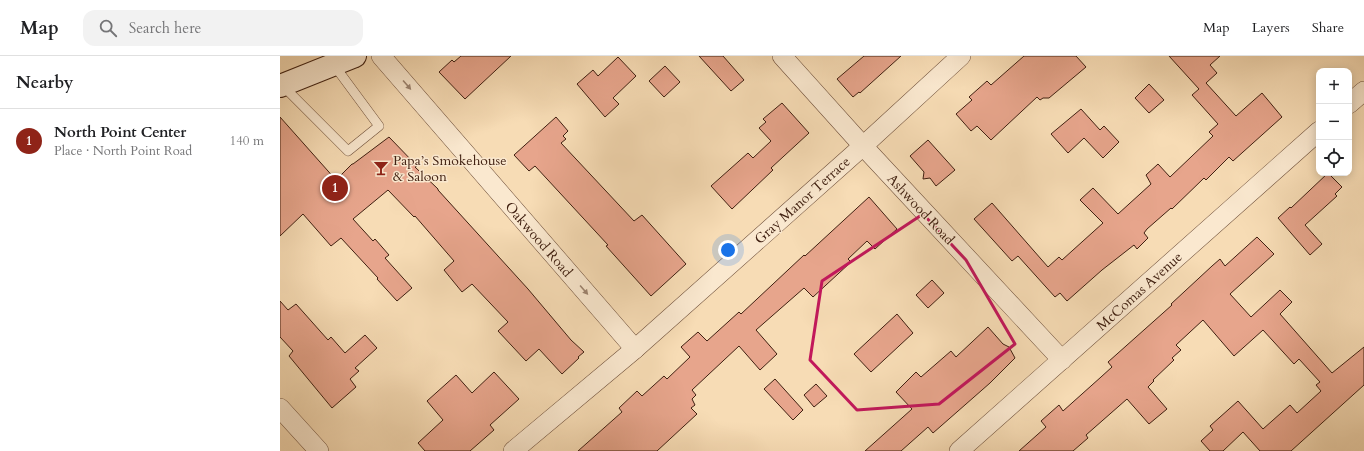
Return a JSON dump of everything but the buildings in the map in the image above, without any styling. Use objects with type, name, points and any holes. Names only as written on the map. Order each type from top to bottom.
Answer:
[{"type":"street","points":[[281,83],[331,60],[355,56]]},
{"type":"street","name":"Oakwood Road","points":[[381,56],[635,349]]},
{"type":"street","name":"Ashwood Road","points":[[782,56],[862,146],[1062,360]]},
{"type":"street","name":"Gray Manor Terrace","points":[[513,451],[635,349],[961,56]]},
{"type":"street","points":[[1352,101],[1364,91]]},
{"type":"street","name":"McComas Avenue","points":[[959,451],[1316,134]]},
{"type":"street","points":[[280,408],[320,451]]},
{"type":"lane","points":[[281,83],[348,151],[379,126],[331,60]]},
{"type":"highlighted area","points":[[923,214],[966,260],[1015,344],[939,404],[857,410],[810,360],[822,281]]},
{"type":"place","name":"Papa’s Smokehouse & Saloon","points":[[381,168]]},
{"type":"place","name":"North Point Center","points":[[335,188]]}]
